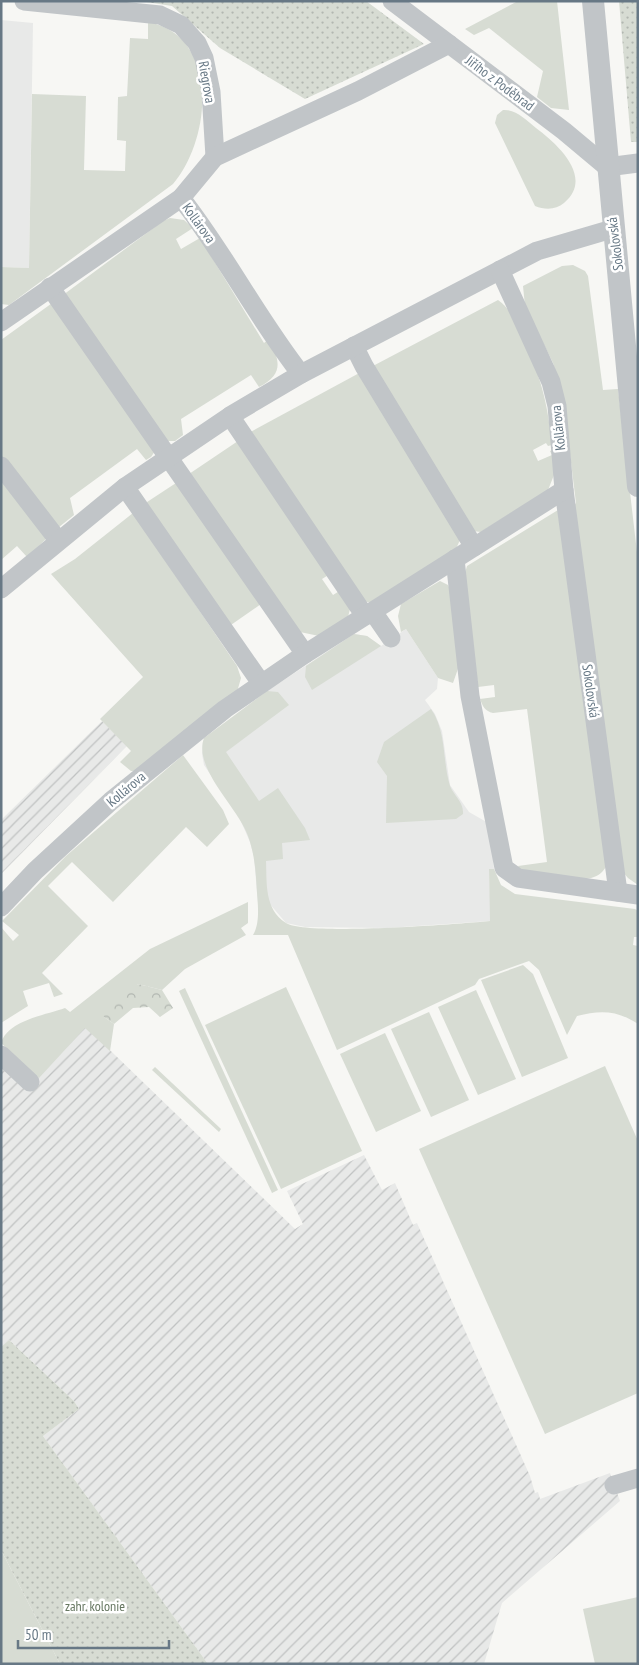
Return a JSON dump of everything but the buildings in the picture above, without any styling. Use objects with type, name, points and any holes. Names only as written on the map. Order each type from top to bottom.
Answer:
[{"type":"street","name":"Riegrova","points":[[24,1],[160,15],[181,25],[197,43],[204,58],[211,92],[215,157]]},
{"type":"street","name":"Jiřího z Poděbrad","points":[[392,1],[564,130],[607,166]]},
{"type":"street","name":"Sokolovská","points":[[593,1],[612,229],[638,486]]},
{"type":"street","points":[[1,322],[181,198],[215,157],[358,91],[449,44]]},
{"type":"street","points":[[607,166],[638,163]]},
{"type":"street","name":"Kollárova","points":[[181,198],[201,224],[281,348],[301,374]]},
{"type":"street","points":[[1,589],[58,540],[125,487],[230,416],[301,374],[536,251],[612,229]]},
{"type":"street","name":"Kollárova","points":[[1,907],[34,871],[110,801],[196,731],[261,683],[305,654],[564,490],[557,406],[551,382],[544,362],[500,270]]},
{"type":"street","points":[[50,287],[305,654]]},
{"type":"street","points":[[354,346],[364,366],[474,547]]},
{"type":"street","points":[[230,416],[369,614],[391,638]]},
{"type":"street","points":[[1,466],[58,540]]},
{"type":"street","points":[[125,487],[261,683]]},
{"type":"street","name":"Sokolovská","points":[[564,490],[579,588],[618,892]]},
{"type":"street","points":[[455,560],[468,681],[504,868],[518,878],[638,895]]},
{"type":"street","points":[[1,1055],[30,1082]]},
{"type":"street","points":[[614,1485],[638,1478]]},
{"type":"shaded area","points":[[1,20],[33,23],[29,268],[1,267]]},
{"type":"shaded area","points":[[406,629],[438,678],[437,689],[425,700],[435,714],[442,731],[450,785],[469,812],[490,824],[494,869],[489,870],[491,921],[387,928],[305,927],[286,923],[269,903],[258,904],[254,857],[250,842],[239,817],[204,765],[202,754],[203,741],[267,691],[354,634],[367,636],[381,646]]},
{"type":"shaded area","points":[[102,721],[127,746],[1,874],[1,820]]},
{"type":"shaded area","points":[[86,1027],[295,1229],[303,1224],[287,1191],[364,1155],[382,1190],[395,1183],[413,1225],[417,1223],[530,1476],[535,1493],[538,1492],[540,1499],[610,1473],[620,1501],[502,1603],[484,1664],[208,1664],[43,1436],[79,1409],[74,1401],[9,1340],[1,1347],[1,1049]]},
{"type":"green space","points":[[140,1],[366,1],[424,44],[305,99],[220,48],[172,6]]},
{"type":"green space","points":[[518,1],[557,1],[569,110],[551,108],[537,97],[543,71],[489,28],[474,35],[465,29]]},
{"type":"green space","points":[[619,1],[638,1],[638,142],[631,142]]},
{"type":"green space","points":[[148,22],[172,31],[188,47],[198,68],[202,92],[201,117],[195,142],[186,165],[173,184],[9,305],[1,304],[1,267],[29,268],[32,94],[86,96],[84,170],[125,171],[126,141],[117,140],[118,97],[127,96],[130,38],[148,39]]},
{"type":"green space","points":[[503,110],[517,113],[525,119],[553,142],[569,161],[576,182],[573,193],[558,207],[550,209],[535,206],[495,123],[497,115]]},
{"type":"green space","points":[[170,218],[184,220],[193,228],[176,239],[181,249],[200,238],[264,343],[269,339],[276,354],[278,366],[273,377],[259,387],[251,375],[181,419],[183,435],[175,441],[166,441],[63,295],[163,221]]},
{"type":"green space","points":[[573,265],[585,271],[588,276],[603,390],[618,389],[638,561],[638,885],[623,872],[573,507],[576,503],[563,397],[553,363],[525,306],[523,286],[562,266]]},
{"type":"green space","points":[[498,300],[506,307],[514,320],[538,376],[548,414],[552,445],[548,446],[546,443],[533,450],[538,461],[552,455],[550,451],[553,450],[554,475],[548,490],[481,532],[472,531],[371,367]]},
{"type":"green space","points":[[55,301],[155,451],[146,460],[137,449],[70,498],[74,515],[59,527],[1,459],[1,340]]},
{"type":"green space","points":[[363,371],[460,540],[455,551],[373,603],[362,601],[245,435]]},
{"type":"green space","points":[[238,441],[330,574],[322,579],[333,595],[341,590],[350,609],[348,617],[319,636],[300,632],[189,474]]},
{"type":"green space","points":[[1,474],[46,539],[27,557],[17,546],[1,560]]},
{"type":"green space","points":[[176,483],[261,604],[228,627],[144,504]]},
{"type":"green space","points":[[558,510],[608,863],[599,875],[587,879],[546,875],[519,868],[518,866],[547,862],[527,709],[493,713],[486,710],[482,704],[480,699],[495,697],[494,685],[478,687],[465,573],[467,566]]},
{"type":"green space","points":[[133,513],[237,666],[241,678],[237,692],[136,771],[131,771],[120,762],[131,751],[100,719],[143,677],[51,574],[75,559]]},
{"type":"green space","points":[[440,581],[448,585],[451,591],[460,663],[453,683],[438,678],[406,629],[401,632],[398,616],[401,604]]},
{"type":"green space","points":[[354,634],[367,636],[381,646],[312,690],[305,677],[306,666]]},
{"type":"green space","points":[[267,691],[278,692],[289,705],[226,752],[259,801],[278,788],[305,828],[310,840],[282,843],[283,859],[266,861],[268,895],[274,911],[279,917],[286,923],[299,927],[322,929],[384,928],[490,921],[489,869],[494,869],[501,885],[515,894],[635,909],[638,911],[638,937],[634,937],[633,945],[638,946],[638,1024],[623,1016],[608,1012],[593,1013],[577,1016],[567,1035],[539,970],[529,961],[479,979],[475,985],[337,1050],[288,935],[253,935],[258,920],[258,909],[255,864],[252,850],[243,825],[210,775],[202,750],[204,738]]},
{"type":"green space","points":[[431,709],[440,727],[450,786],[460,803],[463,814],[456,819],[386,823],[387,776],[377,762],[384,742]]},
{"type":"green space","points":[[183,755],[223,810],[229,824],[207,847],[186,827],[113,902],[72,862],[48,886],[88,926],[42,973],[63,994],[54,997],[49,983],[23,991],[28,1006],[1,1023],[1,927],[13,941],[19,935],[2,921],[66,856]]},
{"type":"green space","points":[[248,902],[248,923],[241,928],[246,935],[185,969],[162,990],[138,984],[104,1017],[114,1024],[110,1051],[85,1028],[39,1078],[1,1043],[11,1029],[28,1019],[65,1008],[70,1012],[150,949]]},
{"type":"green space","points":[[523,965],[533,974],[568,1058],[522,1077],[481,980]]},
{"type":"green space","points":[[138,984],[162,990],[173,1008],[160,1017],[149,1007],[133,1008],[114,1024],[104,1017],[100,1006]]},
{"type":"green space","points":[[286,987],[362,1151],[281,1189],[205,1025]]},
{"type":"green space","points":[[185,988],[278,1190],[272,1193],[179,991]]},
{"type":"green space","points":[[476,990],[516,1079],[478,1095],[438,1007]]},
{"type":"green space","points":[[429,1012],[469,1100],[431,1117],[391,1029]]},
{"type":"green space","points":[[385,1033],[421,1111],[376,1132],[340,1054]]},
{"type":"green space","points":[[605,1066],[638,1141],[638,1393],[545,1434],[419,1149]]},
{"type":"green space","points":[[155,1067],[221,1129],[219,1132],[152,1070]]},
{"type":"green space","name":"zahr. kolonie","points":[[9,1340],[74,1401],[79,1409],[43,1436],[208,1664],[60,1664],[1,1550],[1,1347]]},
{"type":"green space","points":[[1,1550],[60,1664],[1,1664]]},
{"type":"green space","points":[[638,1597],[638,1664],[595,1664],[583,1609]]}]
